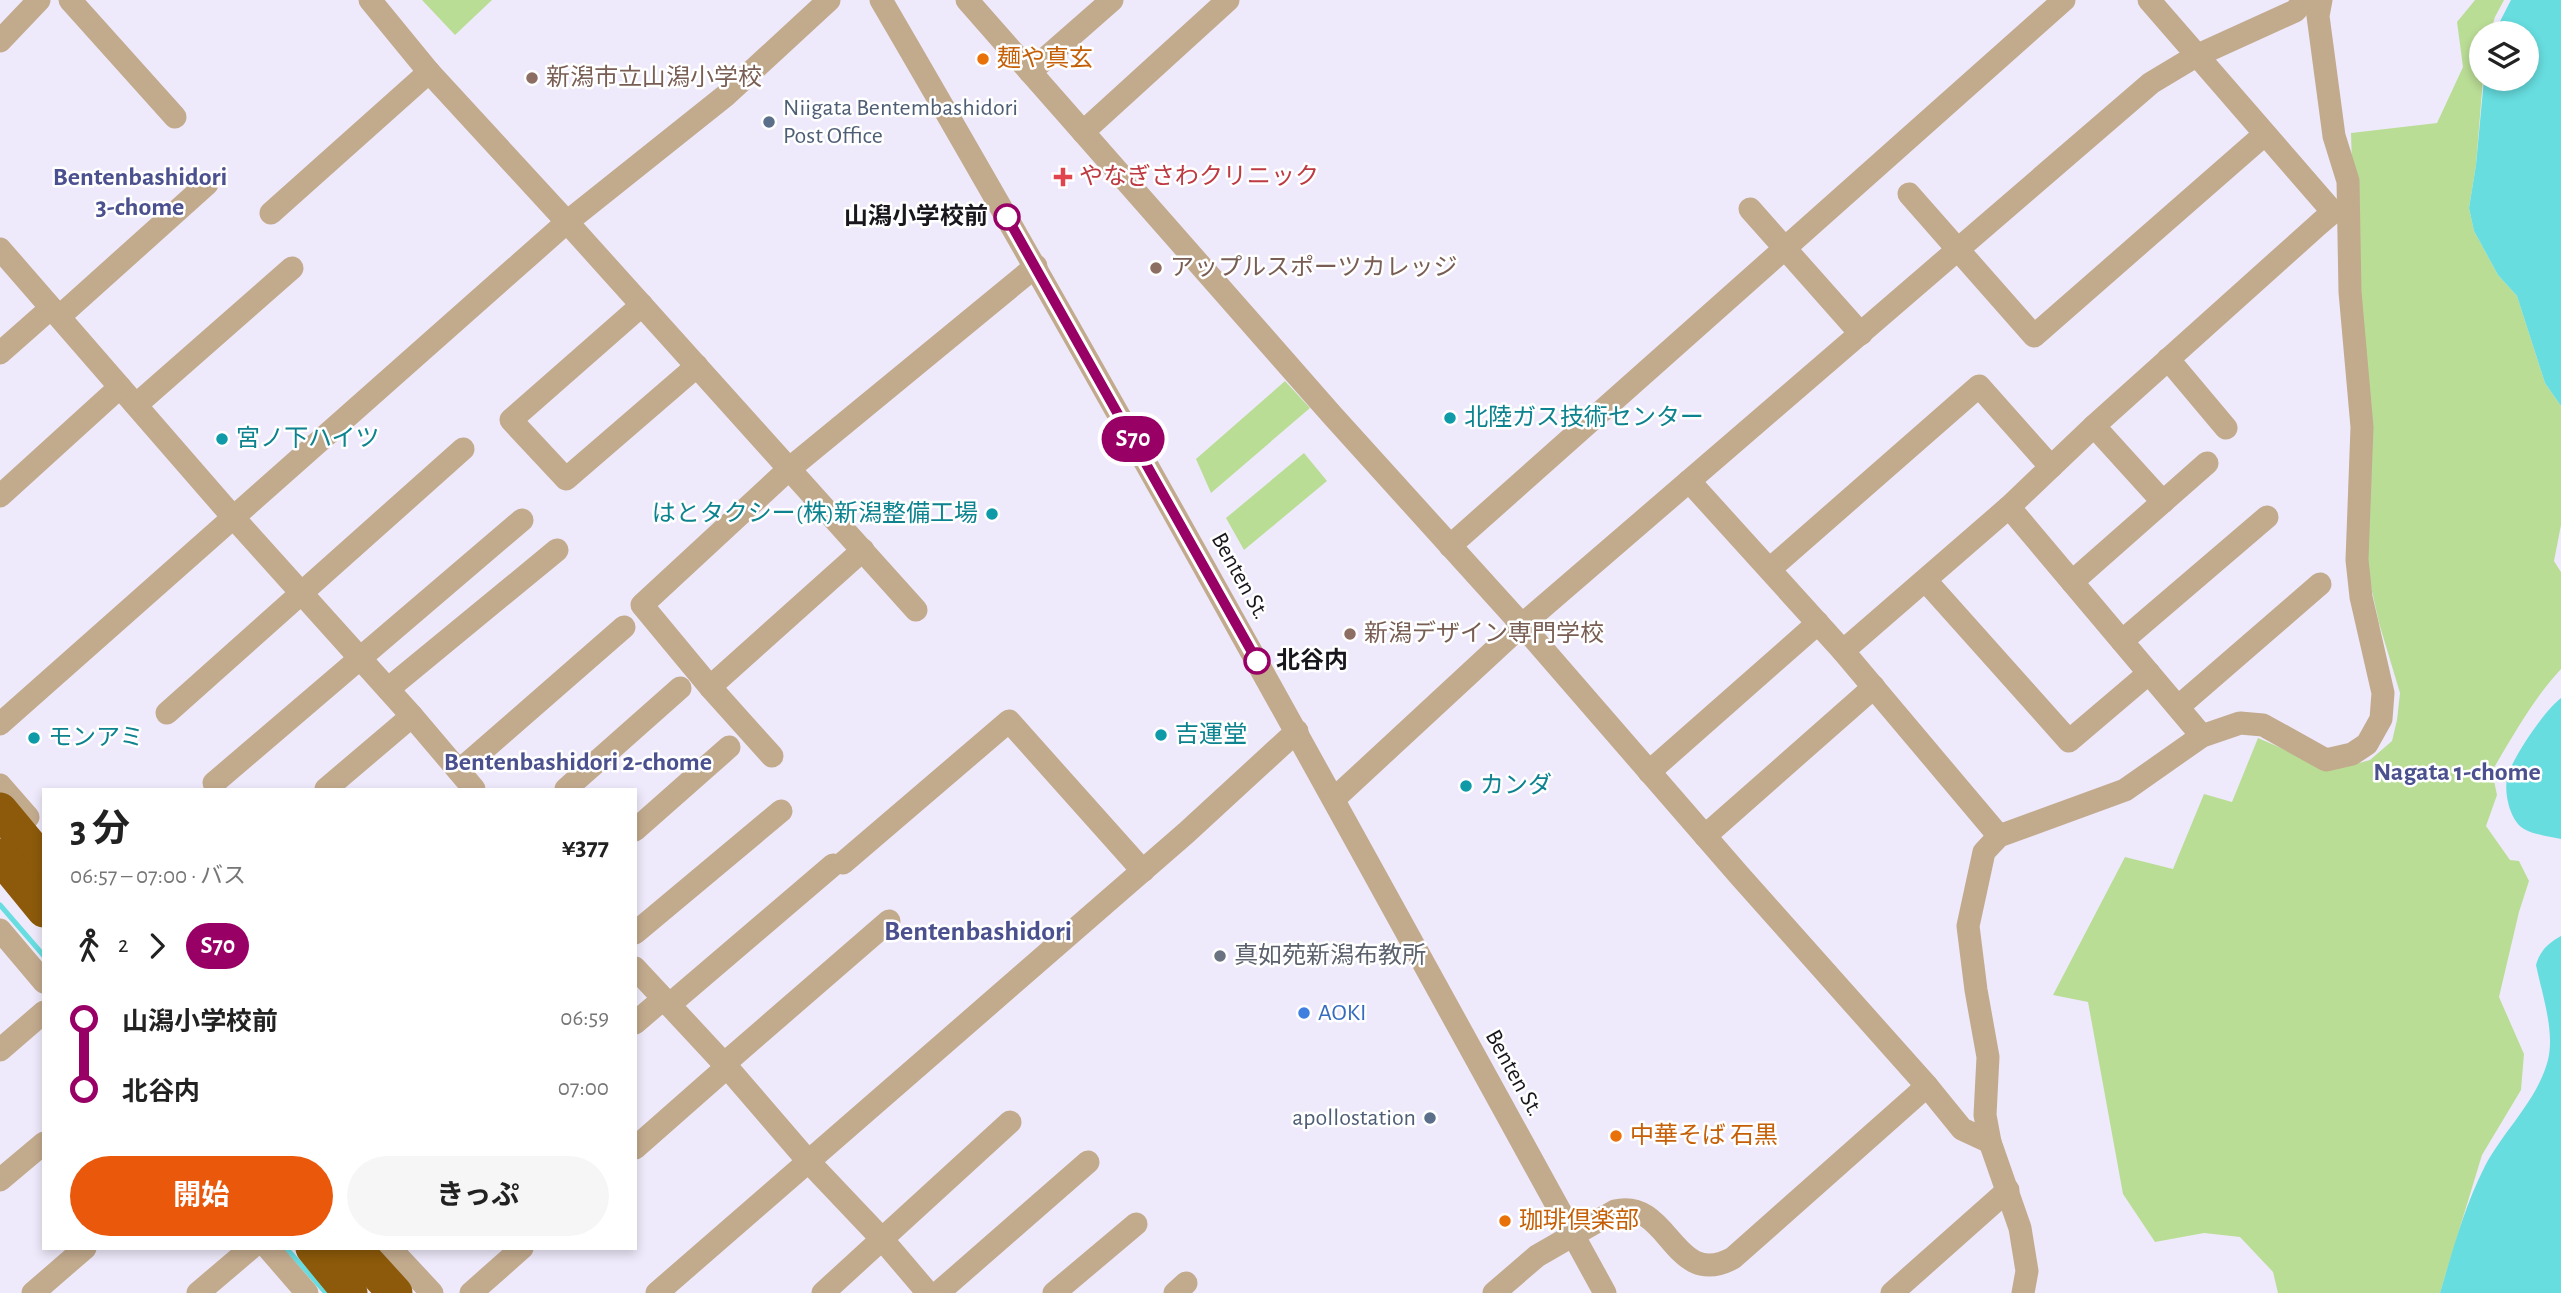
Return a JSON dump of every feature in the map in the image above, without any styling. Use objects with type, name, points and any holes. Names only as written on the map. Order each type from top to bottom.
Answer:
[{"type":"highway","points":[[0,810],[42,861]]},
{"type":"highway","points":[[0,856],[42,908]]},
{"type":"highway","points":[[0,881],[42,925]]},
{"type":"highway","points":[[315,1250],[351,1293]]},
{"type":"highway","points":[[357,1250],[395,1293]]},
{"type":"street","points":[[0,41],[39,0]]},
{"type":"street","points":[[70,0],[175,117]]},
{"type":"street","points":[[370,0],[429,72],[916,610]]},
{"type":"street","points":[[0,724],[567,222],[725,96],[829,0]]},
{"type":"street","name":"Benten St.","points":[[881,0],[1036,266],[1297,731],[1605,1293]]},
{"type":"street","points":[[967,0],[1522,625],[1962,1129],[1990,1142]]},
{"type":"street","points":[[1030,72],[1112,0]]},
{"type":"street","points":[[1083,132],[1228,0]]},
{"type":"street","points":[[1450,546],[2064,0]]},
{"type":"street","points":[[2149,0],[2265,134],[2341,212]]},
{"type":"street","points":[[2023,1293],[2026,1271],[2020,1228],[1990,1142],[1985,1115],[1988,1057],[1968,926],[1984,852],[1999,836],[2125,790],[2202,736],[2240,723],[2263,725],[2326,760],[2352,754],[2367,744],[2381,719],[2383,693],[2361,597],[2357,560],[2362,427],[2341,212],[2348,181],[2334,136],[2318,16],[2321,0]]},
{"type":"street","points":[[1334,799],[1522,625],[2151,83],[2295,4]]},
{"type":"street","points":[[271,213],[429,72]]},
{"type":"street","points":[[1909,194],[2034,336],[2265,134]]},
{"type":"street","points":[[0,353],[55,312],[207,184]]},
{"type":"street","points":[[1750,209],[1861,334]]},
{"type":"street","points":[[1843,651],[2009,507],[2168,359],[2341,212]]},
{"type":"street","points":[[0,248],[233,517],[412,716],[468,784],[624,626]]},
{"type":"street","points":[[772,756],[642,605],[789,468],[1036,266]]},
{"type":"street","points":[[136,405],[292,268]]},
{"type":"street","points":[[642,305],[511,420],[566,480],[697,366]]},
{"type":"street","points":[[2168,359],[2226,428]]},
{"type":"street","points":[[1770,569],[1979,386],[2051,467]]},
{"type":"street","points":[[0,496],[120,387]]},
{"type":"street","points":[[2094,426],[2163,502]]},
{"type":"street","points":[[167,713],[463,449]]},
{"type":"street","points":[[2072,582],[2207,463]]},
{"type":"street","points":[[1689,481],[1843,651],[1999,836]]},
{"type":"street","points":[[2009,507],[2202,736]]},
{"type":"street","points":[[2122,641],[2267,517]]},
{"type":"street","points":[[214,783],[522,520]]},
{"type":"street","points":[[388,689],[557,550]]},
{"type":"street","points":[[710,687],[863,550]]},
{"type":"street","points":[[1926,581],[2069,741],[2149,673]]},
{"type":"street","points":[[2178,707],[2320,584]]},
{"type":"street","points":[[1649,772],[1818,623]]},
{"type":"street","points":[[1705,836],[1874,687]]},
{"type":"street","points":[[567,788],[681,688]]},
{"type":"street","points":[[327,788],[412,716]]},
{"type":"street","points":[[637,1022],[666,1002],[838,864],[1009,721],[1143,871]]},
{"type":"street","points":[[657,1293],[1143,871],[1297,731]]},
{"type":"street","points":[[637,828],[729,747]]},
{"type":"street","points":[[0,785],[42,834]]},
{"type":"street","points":[[637,931],[781,811]]},
{"type":"street","points":[[637,1146],[889,921]]},
{"type":"street","points":[[0,930],[42,980]]},
{"type":"street","points":[[637,970],[928,1293]]},
{"type":"street","points":[[0,1050],[42,1014]]},
{"type":"street","points":[[1494,1293],[1537,1256],[1615,1211],[1636,1209],[1645,1214],[1688,1258],[1698,1264],[1722,1264],[1733,1258],[1927,1086]]},
{"type":"street","points":[[823,1293],[1010,1122]]},
{"type":"street","points":[[0,1180],[42,1145]]},
{"type":"street","points":[[939,1293],[1088,1163]]},
{"type":"street","points":[[1892,1293],[2008,1190]]},
{"type":"street","points":[[1054,1293],[1136,1224]]},
{"type":"street","points":[[35,1292],[83,1250]]},
{"type":"street","points":[[198,1293],[249,1250]]},
{"type":"street","points":[[270,1250],[307,1293]]},
{"type":"street","points":[[392,1250],[432,1293]]},
{"type":"street","points":[[471,1293],[520,1250]]},
{"type":"green space","points":[[422,0],[492,0],[455,35]]},
{"type":"green space","points":[[2475,0],[2504,0],[2494,21],[2469,21],[2469,91],[2482,91],[2476,165],[2469,208],[2474,231],[2498,275],[2517,296],[2545,383],[2561,406],[2561,525],[2554,561],[2561,572],[2561,669],[2532,705],[2492,771],[2497,795],[2486,826],[2510,860],[2519,861],[2529,881],[2499,997],[2524,1054],[2521,1090],[2482,1155],[2440,1293],[2278,1293],[2273,1272],[2240,1237],[2204,1233],[2155,1242],[2123,1194],[2088,1002],[2053,995],[2125,857],[2173,869],[2204,794],[2232,802],[2258,738],[2302,757],[2352,765],[2370,760],[2392,741],[2400,693],[2379,623],[2366,564],[2351,133],[2437,123],[2463,67],[2457,22]]},
{"type":"green space","points":[[1285,381],[1310,408],[1211,493],[1196,459]]},
{"type":"green space","points":[[1304,453],[1327,481],[1244,550],[1226,518]]},
{"type":"water","points":[[2511,0],[2561,0],[2561,406],[2545,383],[2517,296],[2498,275],[2474,231],[2469,208],[2483,91],[2539,91],[2539,21],[2500,21]]},
{"type":"water","points":[[2561,698],[2561,839],[2532,833],[2519,825],[2508,804],[2506,788],[2508,774],[2524,744],[2547,712]]},
{"type":"water","points":[[2561,936],[2561,1293],[2440,1293],[2471,1197],[2485,1166],[2543,1075],[2548,1060],[2550,1037],[2536,965],[2545,948]]},
{"type":"waterway","points":[[0,905],[42,954]]},
{"type":"waterway","points":[[288,1250],[326,1293]]},
{"type":"bus line","name":"S70","points":[[1007,217],[1257,661]]},
{"type":"place","name":"麺や真玄","points":[[983,59]]},
{"type":"place","name":"新潟市立山潟小学校","points":[[532,78]]},
{"type":"place","name":"Niigata Bentembashidori Post Office","points":[[769,122]]},
{"type":"place","name":"やなぎさわクリニック","points":[[1063,177]]},
{"type":"place","name":"山潟小学校前","points":[[1007,217]]},
{"type":"place","name":"アップルスポーツカレッジ","points":[[1156,268]]},
{"type":"place","name":"北陸ガス技術センター","points":[[1450,418]]},
{"type":"place","name":"宮ノ下ハイツ","points":[[222,439]]},
{"type":"place","name":"はとタクシー(株)新潟整備工場","points":[[992,514]]},
{"type":"place","name":"新潟デザイン専門学校","points":[[1350,634]]},
{"type":"place","name":"北谷内","points":[[1257,661]]},
{"type":"place","name":"吉運堂","points":[[1161,735]]},
{"type":"place","name":"モンアミ","points":[[34,738]]},
{"type":"place","name":"カンダ","points":[[1466,786]]},
{"type":"place","name":"真如苑新潟布教所","points":[[1220,956]]},
{"type":"place","name":"AOKI","points":[[1304,1013]]},
{"type":"place","name":"apollostation","points":[[1430,1118]]},
{"type":"place","name":"中華そば 石黒","points":[[1616,1136]]},
{"type":"place","name":"珈琲倶楽部","points":[[1505,1221]]},
{"type":"district","name":"Bentenbashidori 3-chome","points":[[140,192]]},
{"type":"district","name":"Bentenbashidori 2-chome","points":[[578,762]]},
{"type":"district","name":"Nagata 1-chome","points":[[2457,772]]},
{"type":"district","name":"Bentenbashidori","points":[[978,932]]}]
